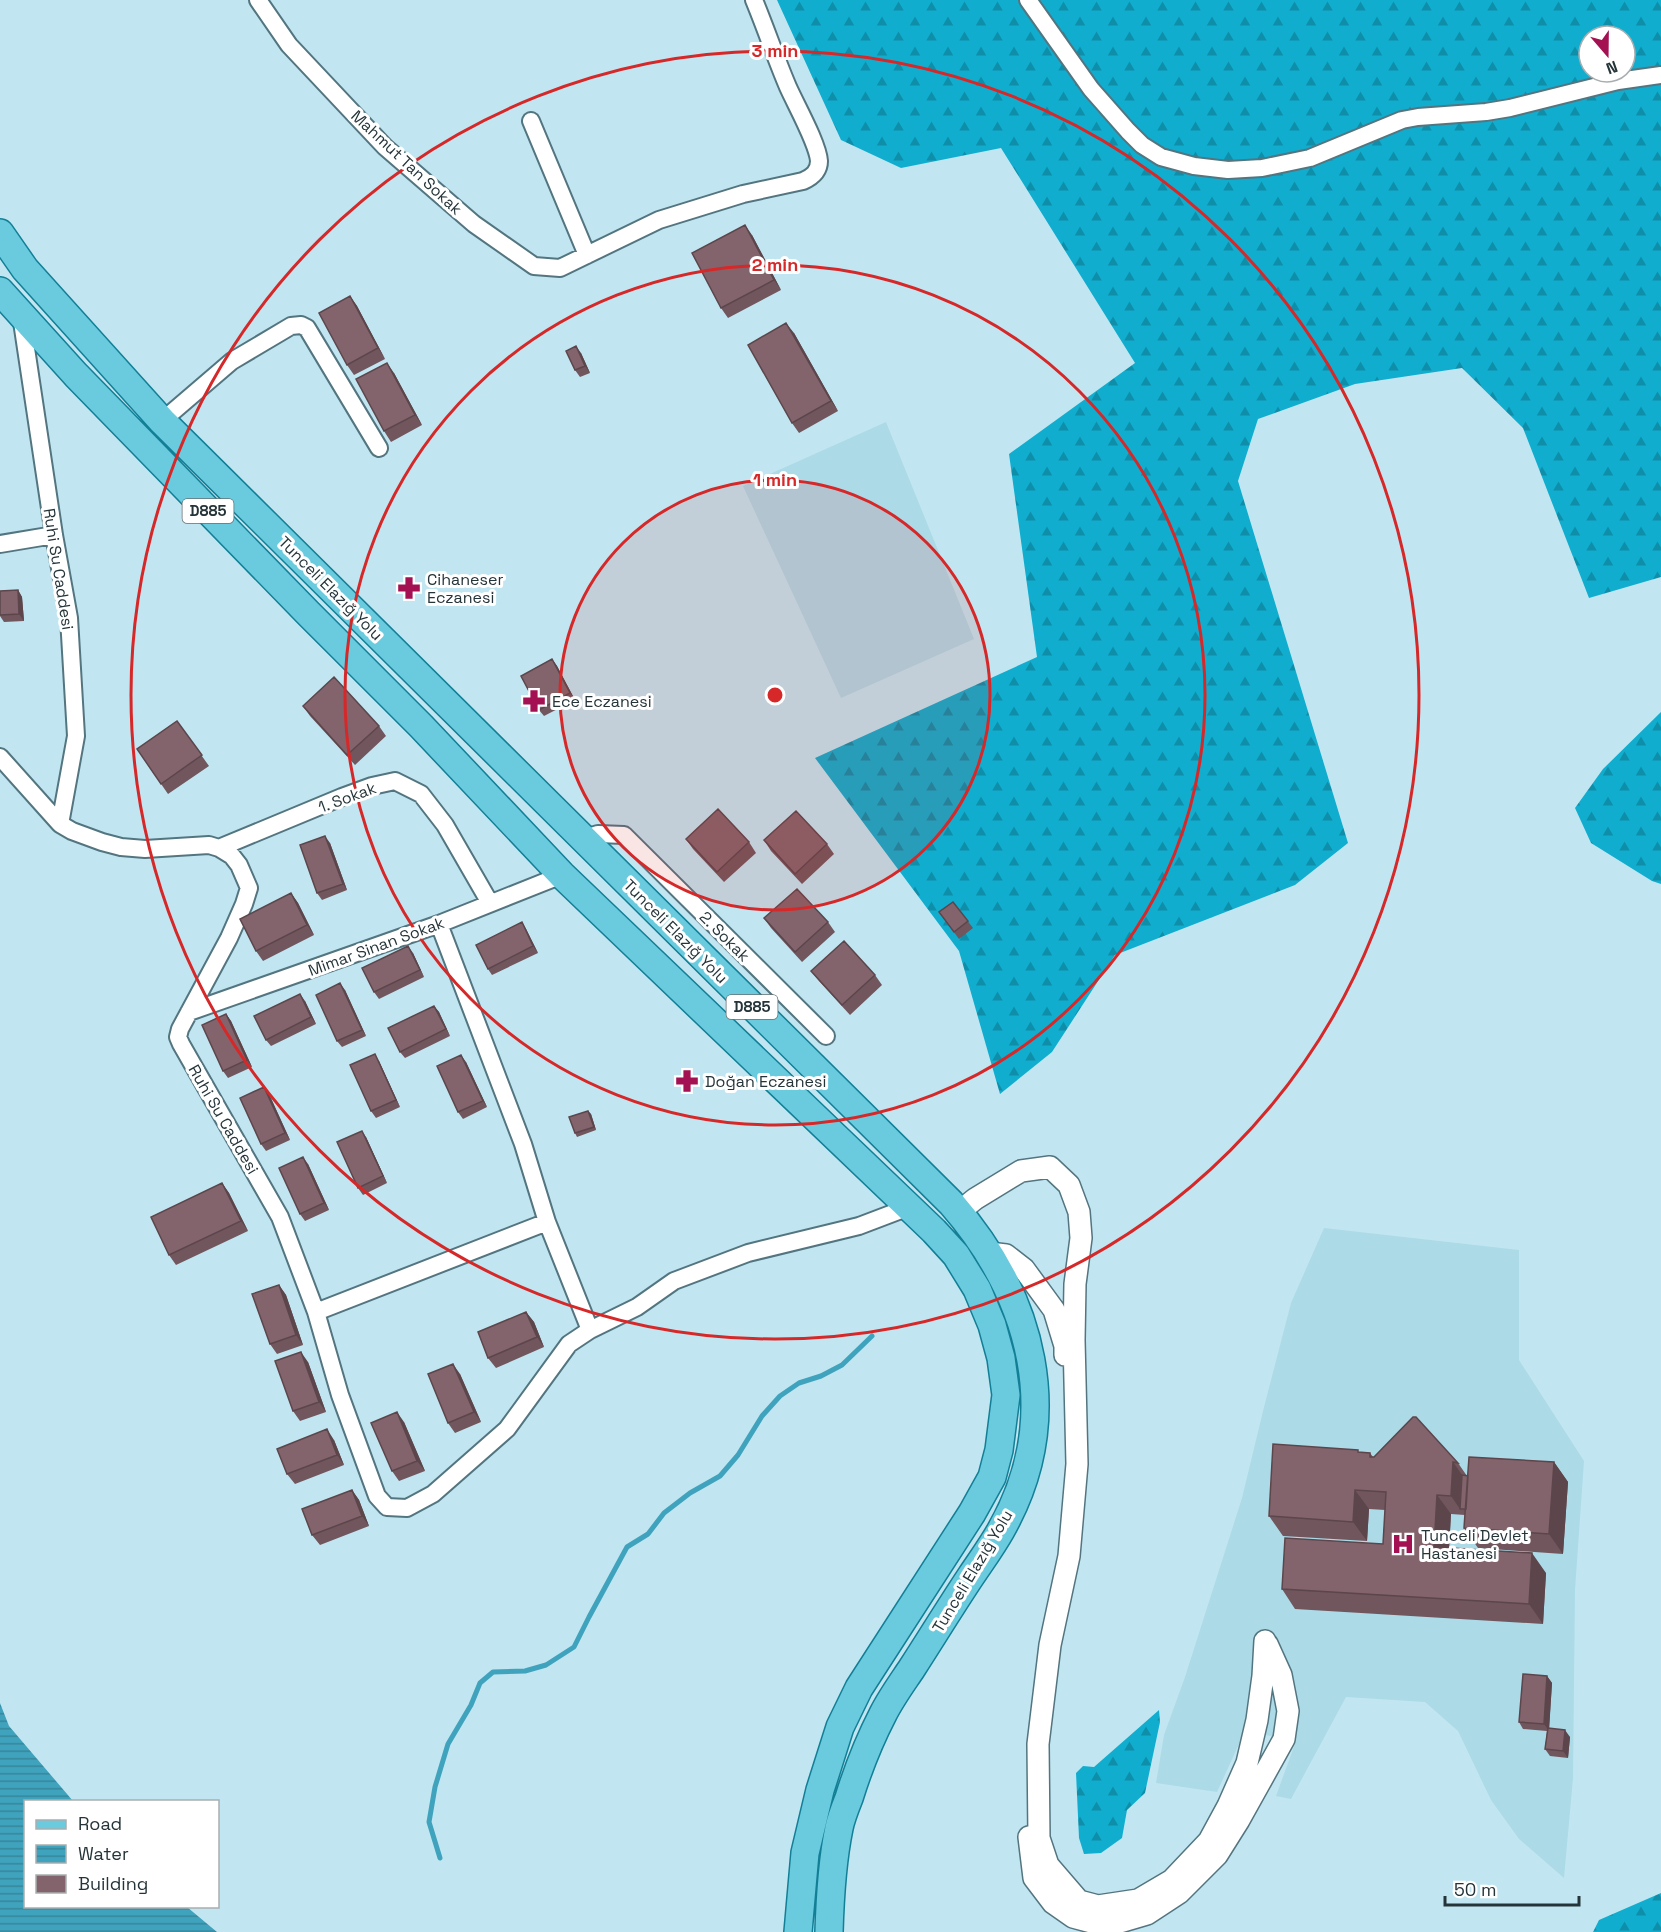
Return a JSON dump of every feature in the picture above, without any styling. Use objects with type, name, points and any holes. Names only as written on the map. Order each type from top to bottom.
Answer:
[{"type":"main road","name":"Tunceli Elazığ Yolu","points":[[0,233],[25,268],[162,421],[959,1212],[989,1253],[1008,1286],[1021,1319],[1030,1355],[1035,1392],[1030,1458],[1019,1491],[1001,1530],[884,1712],[858,1769],[839,1826],[830,1894],[829,1932]]},
{"type":"main road","name":"Tunceli Elazığ Yolu","points":[[0,291],[109,409],[421,726],[562,875],[909,1207],[956,1255],[978,1289],[992,1325],[1001,1358],[1006,1395],[1001,1441],[992,1477],[972,1513],[860,1688],[840,1727],[820,1790],[805,1853],[798,1932]]},
{"type":"street","name":"Mahmut Tan Sokak","points":[[258,0],[289,45],[385,147],[474,224],[534,266],[560,268],[659,220],[743,194],[803,181],[811,177],[818,169],[819,160],[816,148],[788,86],[754,0]]},
{"type":"street","points":[[1028,0],[1091,88],[1142,145],[1161,157],[1205,168],[1228,170],[1262,168],[1320,155],[1402,120],[1510,108],[1618,81],[1661,75]]},
{"type":"street","points":[[531,121],[587,255]]},
{"type":"street","name":"Ruhi Su Caddesi","points":[[20,314],[69,618],[76,736],[66,827]]},
{"type":"street","points":[[162,421],[232,361],[291,326],[301,325],[307,328],[379,448]]},
{"type":"street","points":[[0,544],[54,535]]},
{"type":"street","points":[[0,757],[66,827],[102,842],[121,847],[145,849],[209,845],[219,848]]},
{"type":"street","name":"1. Sokak","points":[[219,848],[342,797],[372,786],[395,781],[420,794],[445,825],[490,903]]},
{"type":"street","name":"2. Sokak","points":[[582,838],[598,834],[624,835],[826,1036]]},
{"type":"street","name":"Ruhi Su Caddesi","points":[[219,848],[232,856],[239,865],[249,888],[229,938],[180,1029],[178,1037],[280,1217],[316,1312]]},
{"type":"street","name":"Mimar Sinan Sokak","points":[[189,1012],[439,924],[562,875]]},
{"type":"street","points":[[439,924],[522,1144],[547,1222],[590,1330]]},
{"type":"street","points":[[959,1212],[975,1198],[1021,1170],[1050,1167],[1069,1185],[1079,1212],[1081,1238],[1075,1284],[1074,1340],[1077,1464],[1069,1556],[1050,1645],[1038,1744],[1039,1838],[1048,1865],[1079,1901],[1098,1906],[1138,1900],[1172,1881],[1193,1860],[1209,1841],[1247,1763],[1257,1720],[1265,1641],[1281,1675],[1288,1711],[1284,1739],[1217,1855],[1179,1893],[1147,1914],[1106,1926],[1073,1917],[1053,1903],[1035,1878],[1029,1839],[1027,1745],[1037,1643],[1054,1567],[1063,1489],[1066,1411],[1065,1346],[1054,1310],[1024,1269],[1006,1255],[989,1253]]},
{"type":"street","points":[[547,1222],[316,1312],[340,1395],[377,1496],[387,1507],[407,1509],[433,1494],[507,1429],[569,1344],[590,1330],[637,1307],[674,1281],[748,1253],[860,1226],[909,1207]]},
{"type":"shaded area","points":[[886,422],[974,639],[841,698],[743,486]]},
{"type":"shaded area","name":"Tunceli Devlet Hastanesi","points":[[1324,1228],[1519,1250],[1519,1360],[1584,1461],[1575,1590],[1573,1778],[1564,1878],[1519,1839],[1491,1800],[1458,1731],[1425,1702],[1346,1697],[1291,1799],[1276,1796],[1296,1741],[1245,1731],[1217,1792],[1156,1783],[1164,1735],[1185,1677],[1242,1498],[1291,1303]]},
{"type":"green space","points":[[777,0],[1661,0],[1661,577],[1589,598],[1523,428],[1462,368],[1355,384],[1258,419],[1238,481],[1348,843],[1295,885],[1115,955],[1052,1052],[1000,1094],[959,951],[815,758],[1037,657],[1009,454],[1135,363],[1001,148],[901,168],[841,140]]},
{"type":"green space","points":[[1661,712],[1661,884],[1652,881],[1591,843],[1575,808],[1603,769]]},
{"type":"green space","points":[[1159,1710],[1160,1722],[1145,1793],[1127,1810],[1122,1838],[1101,1853],[1084,1854],[1079,1838],[1076,1773],[1083,1766],[1094,1767]]},
{"type":"green space","points":[[1661,1893],[1661,1932],[1593,1932],[1599,1920]]},
{"type":"water","points":[[0,1703],[9,1726],[72,1800],[24,1800],[24,1908],[188,1908],[217,1932],[0,1932]]},
{"type":"building","points":[[745,225],[774,280],[721,308],[692,253]]},
{"type":"building","points":[[350,296],[378,348],[347,365],[319,313]]},
{"type":"building","points":[[786,323],[831,401],[792,423],[748,345]]},
{"type":"building","points":[[576,346],[585,366],[575,370],[566,351]]},
{"type":"building","points":[[387,363],[415,415],[384,431],[356,379]]},
{"type":"building","points":[[18,590],[19,614],[0,615],[0,591]]},
{"type":"building","points":[[552,659],[570,693],[539,710],[521,676]]},
{"type":"building","points":[[334,677],[379,726],[347,755],[303,706]]},
{"type":"building","points":[[177,721],[202,755],[161,784],[137,749]]},
{"type":"building","points":[[718,809],[749,842],[717,872],[686,839]]},
{"type":"building","points":[[796,811],[827,844],[795,874],[764,840]]},
{"type":"building","points":[[325,836],[343,884],[317,893],[300,845]]},
{"type":"building","points":[[797,889],[828,922],[795,952],[764,918]]},
{"type":"building","points":[[291,893],[307,925],[256,951],[240,919]]},
{"type":"building","points":[[953,902],[968,921],[954,932],[939,912]]},
{"type":"building","points":[[522,922],[533,946],[488,969],[476,945]]},
{"type":"building","points":[[844,941],[875,975],[842,1005],[811,971]]},
{"type":"building","points":[[408,946],[420,970],[374,992],[362,968]]},
{"type":"building","points":[[340,983],[362,1030],[337,1041],[316,995]]},
{"type":"building","points":[[300,994],[311,1017],[266,1040],[254,1016]]},
{"type":"building","points":[[434,1006],[446,1029],[400,1052],[388,1028]]},
{"type":"building","points":[[226,1014],[247,1060],[223,1071],[202,1025]]},
{"type":"building","points":[[375,1054],[396,1100],[371,1111],[350,1065]]},
{"type":"building","points":[[461,1055],[483,1101],[458,1112],[437,1066]]},
{"type":"building","points":[[264,1087],[285,1133],[261,1144],[240,1098]]},
{"type":"building","points":[[588,1111],[594,1127],[575,1133],[569,1117]]},
{"type":"building","points":[[362,1131],[383,1176],[358,1188],[337,1142]]},
{"type":"building","points":[[303,1157],[324,1203],[300,1214],[279,1168]]},
{"type":"building","points":[[222,1183],[241,1221],[169,1255],[151,1217]]},
{"type":"building","points":[[279,1285],[296,1335],[270,1344],[252,1294]]},
{"type":"building","points":[[526,1312],[537,1337],[488,1358],[478,1332]]},
{"type":"building","points":[[301,1352],[319,1402],[293,1411],[275,1361]]},
{"type":"building","points":[[453,1364],[474,1412],[448,1423],[428,1374]]},
{"type":"building","points":[[397,1412],[417,1461],[392,1471],[371,1423]]},
{"type":"building","points":[[1413,1417],[1416,1417],[1458,1463],[1453,1462],[1451,1496],[1437,1495],[1434,1547],[1532,1553],[1529,1604],[1282,1589],[1285,1538],[1383,1544],[1386,1492],[1355,1490],[1353,1522],[1269,1516],[1273,1444],[1358,1450],[1358,1452],[1370,1453],[1370,1457],[1374,1457]]},
{"type":"building","points":[[327,1429],[337,1455],[287,1474],[277,1449]]},
{"type":"building","points":[[1469,1457],[1554,1462],[1549,1534],[1464,1528]]},
{"type":"building","points":[[1462,1475],[1468,1476],[1466,1509],[1460,1509]]},
{"type":"building","points":[[352,1490],[362,1516],[312,1535],[302,1509]]},
{"type":"building","points":[[1523,1674],[1547,1676],[1544,1724],[1519,1722]]},
{"type":"building","points":[[1548,1728],[1565,1730],[1563,1751],[1545,1749]]},
{"type":"waterway","points":[[440,1858],[429,1822],[435,1787],[448,1744],[471,1705],[480,1683],[493,1672],[525,1671],[546,1665],[574,1647],[627,1547],[648,1534],[664,1513],[690,1493],[720,1476],[738,1455],[762,1416],[780,1396],[799,1383],[821,1376],[842,1365],[872,1336]]},
{"type":"place","name":"Cihaneser Eczanesi","points":[[409,588]]},
{"type":"place","name":"Ece Eczanesi","points":[[534,701]]},
{"type":"place","name":"Doğan Eczanesi","points":[[687,1081]]},
{"type":"place","name":"Tunceli Devlet Hastanesi","points":[[1403,1544]]}]
